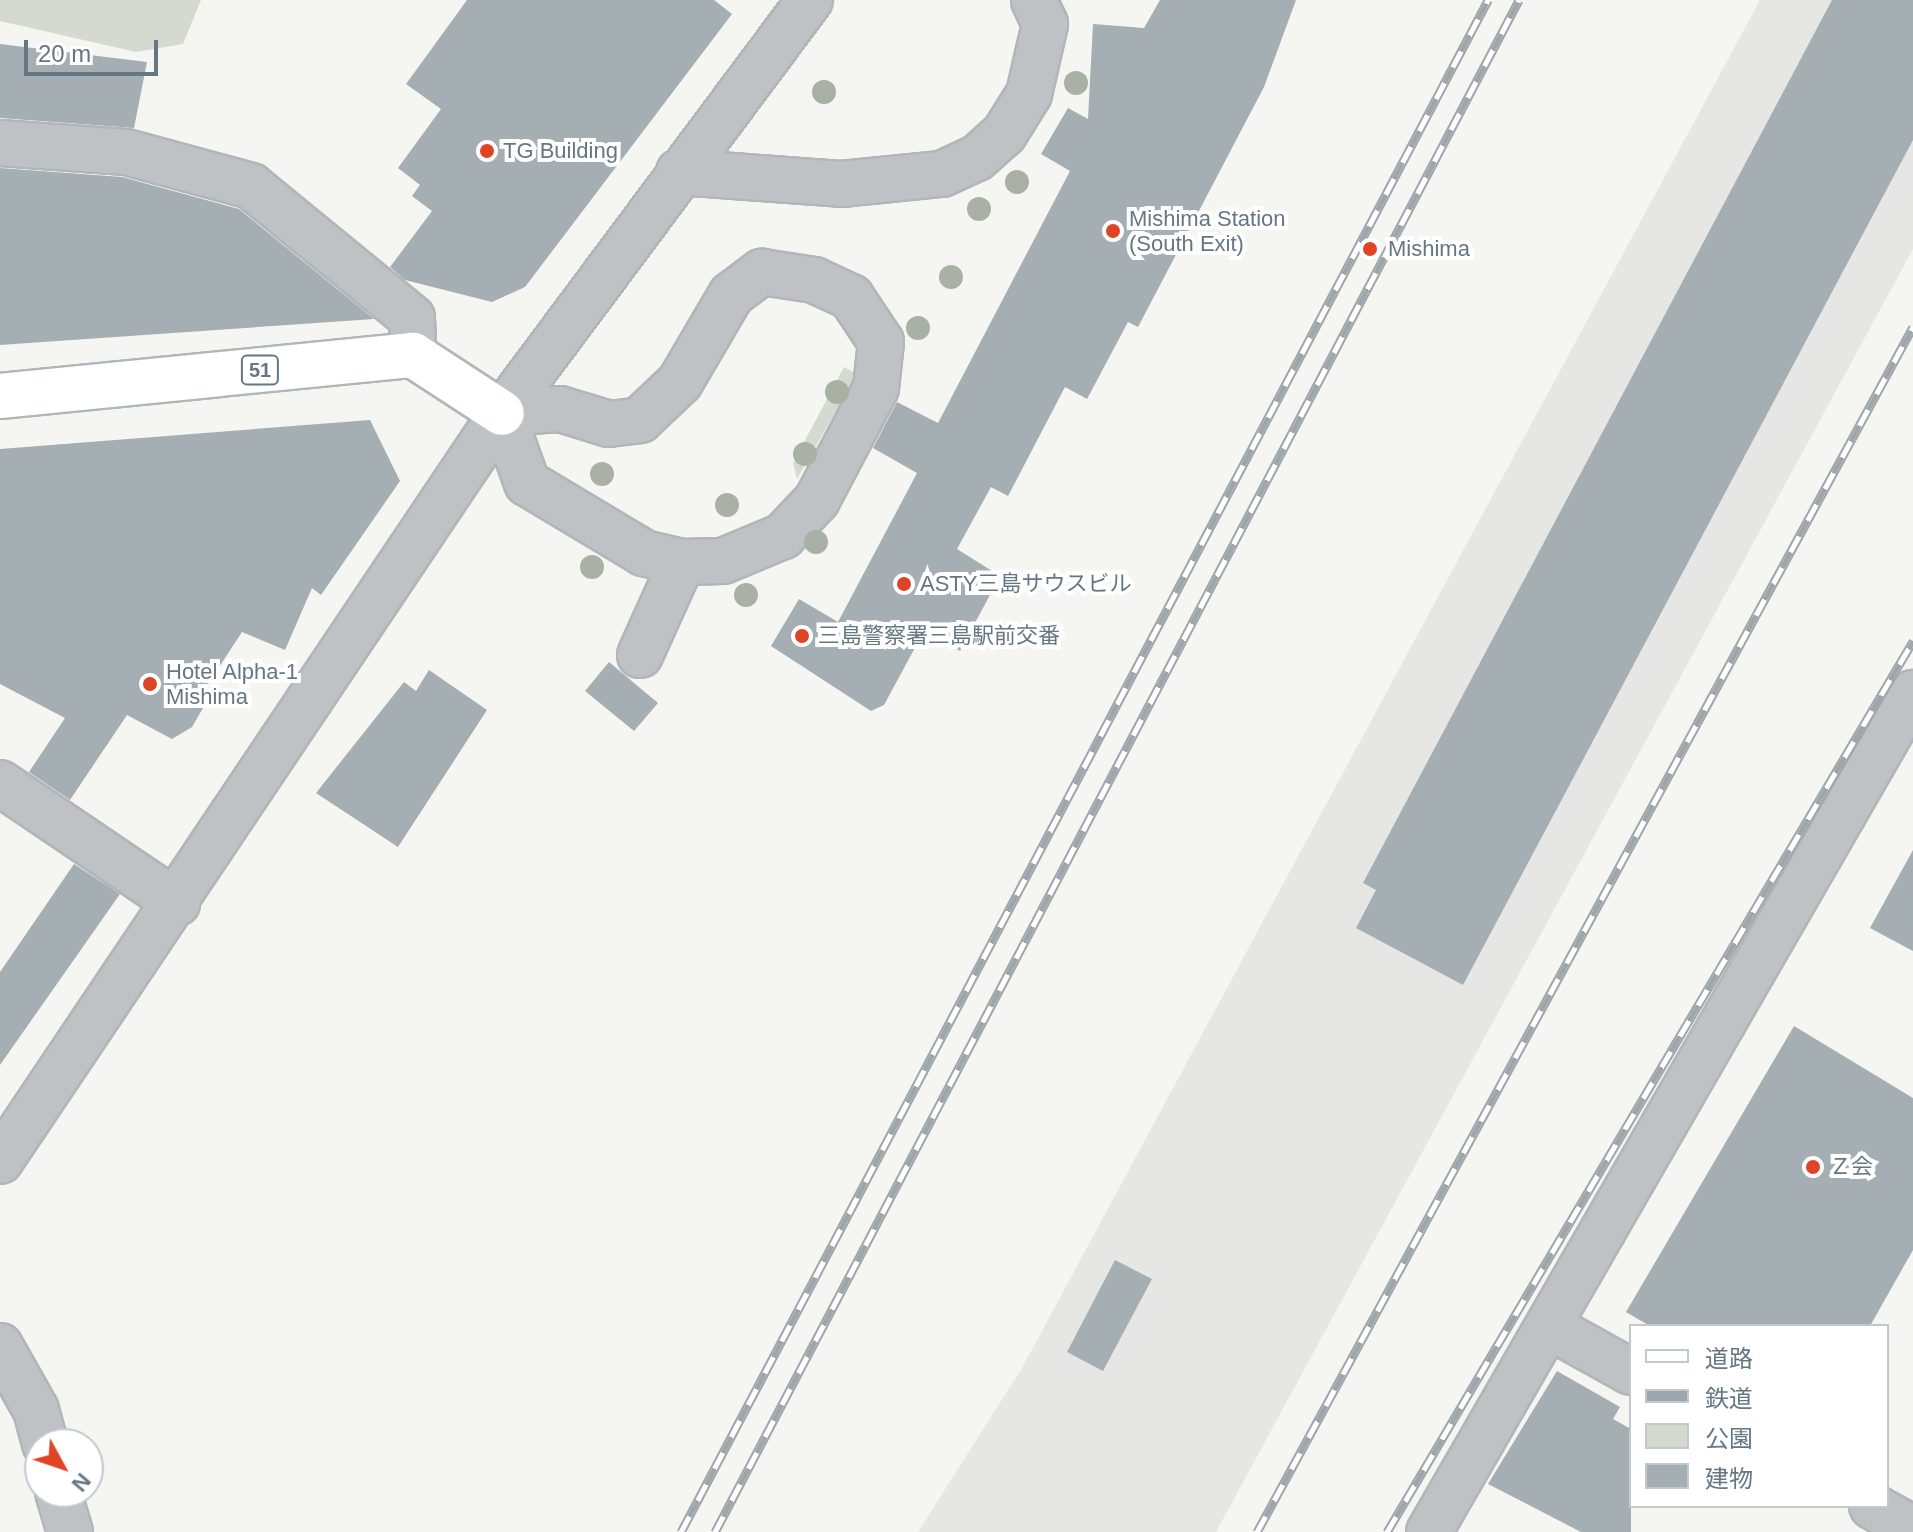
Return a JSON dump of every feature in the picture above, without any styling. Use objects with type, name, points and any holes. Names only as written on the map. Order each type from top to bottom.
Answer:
[{"type":"main road","name":"51","points":[[0,396],[413,355]]},
{"type":"main road","points":[[413,355],[502,413]]},
{"type":"street","points":[[0,1161],[177,903],[502,413],[810,0]]},
{"type":"street","points":[[679,172],[841,184],[942,174],[977,158],[1004,134],[1029,94],[1045,24],[1034,0]]},
{"type":"street","points":[[0,143],[126,152],[251,186],[412,318],[413,355]]},
{"type":"street","points":[[762,272],[814,280],[864,308],[881,342],[876,388],[817,500],[783,536],[751,553],[682,562],[644,553],[527,483],[502,413],[560,409],[609,424],[640,420],[680,382],[731,295],[762,272]]},
{"type":"street","points":[[640,655],[682,562]]},
{"type":"street","points":[[1429,1532],[1552,1328],[1913,693]]},
{"type":"street","points":[[0,783],[177,903]]},
{"type":"street","points":[[1552,1328],[1629,1371]]},
{"type":"street","points":[[0,1346],[36,1410],[41,1428]]},
{"type":"street","points":[[1876,1508],[1913,1529]]},
{"type":"shaded area","points":[[1760,0],[1913,0],[1913,249],[1216,1532],[918,1532],[1022,1368]]},
{"type":"green space","points":[[0,0],[201,0],[183,44],[136,52],[0,21]]},
{"type":"green space","points":[[844,367],[857,374],[797,479],[793,463]]},
{"type":"building","points":[[467,0],[714,0],[732,14],[525,287],[492,302],[405,280],[390,267],[432,211],[412,196],[420,185],[398,168],[441,109],[406,84]]},
{"type":"building","points":[[1160,0],[1296,0],[1264,87],[1138,327],[1128,322],[1087,399],[1065,387],[1008,496],[991,487],[957,549],[1000,576],[960,651],[924,631],[884,705],[871,711],[771,646],[799,599],[838,622],[917,473],[873,448],[897,402],[938,423],[1070,171],[1041,154],[1068,108],[1088,119],[1093,24],[1144,28]]},
{"type":"building","points":[[1832,0],[1913,0],[1913,140],[1463,985],[1356,928],[1376,890],[1363,883]]},
{"type":"building","points":[[0,44],[147,62],[134,128],[0,118]]},
{"type":"building","points":[[0,168],[122,177],[239,209],[374,319],[0,345]]},
{"type":"building","points":[[370,420],[400,481],[321,595],[312,588],[285,650],[242,632],[206,687],[210,696],[192,727],[172,739],[127,715],[70,800],[29,772],[65,718],[0,684],[0,449]]},
{"type":"building","points":[[609,662],[658,703],[634,731],[585,691]]},
{"type":"building","points":[[429,670],[487,710],[398,847],[316,793],[404,682],[416,691]]},
{"type":"building","points":[[1913,850],[1913,951],[1870,928]]},
{"type":"building","points":[[74,864],[120,894],[0,1065],[0,972]]},
{"type":"building","name":"Ｚ会","points":[[1794,1026],[1913,1098],[1913,1250],[1871,1324],[1647,1324],[1626,1312]]},
{"type":"building","points":[[1115,1260],[1152,1279],[1103,1371],[1067,1352]]},
{"type":"building","points":[[1557,1371],[1620,1407],[1613,1419],[1629,1428],[1631,1532],[1581,1532],[1488,1484]]},
{"type":"railway","points":[[681,1532],[1488,0]]},
{"type":"railway","points":[[715,1532],[1519,0]]},
{"type":"railway","points":[[1257,1532],[1913,327]]},
{"type":"railway","points":[[1387,1532],[1913,641]]},
{"type":"place","name":"TG Building","points":[[487,151]]},
{"type":"place","name":"Mishima Station (South Exit)","points":[[1113,231]]},
{"type":"place","name":"Mishima","points":[[1370,249]]},
{"type":"place","name":"ASTY三島サウスビル","points":[[904,584]]},
{"type":"place","name":"三島警察署三島駅前交番","points":[[802,636]]},
{"type":"place","name":"Hotel Alpha-1 Mishima","points":[[150,684]]},
{"type":"place","name":"Ｚ会","points":[[1813,1167]]}]
